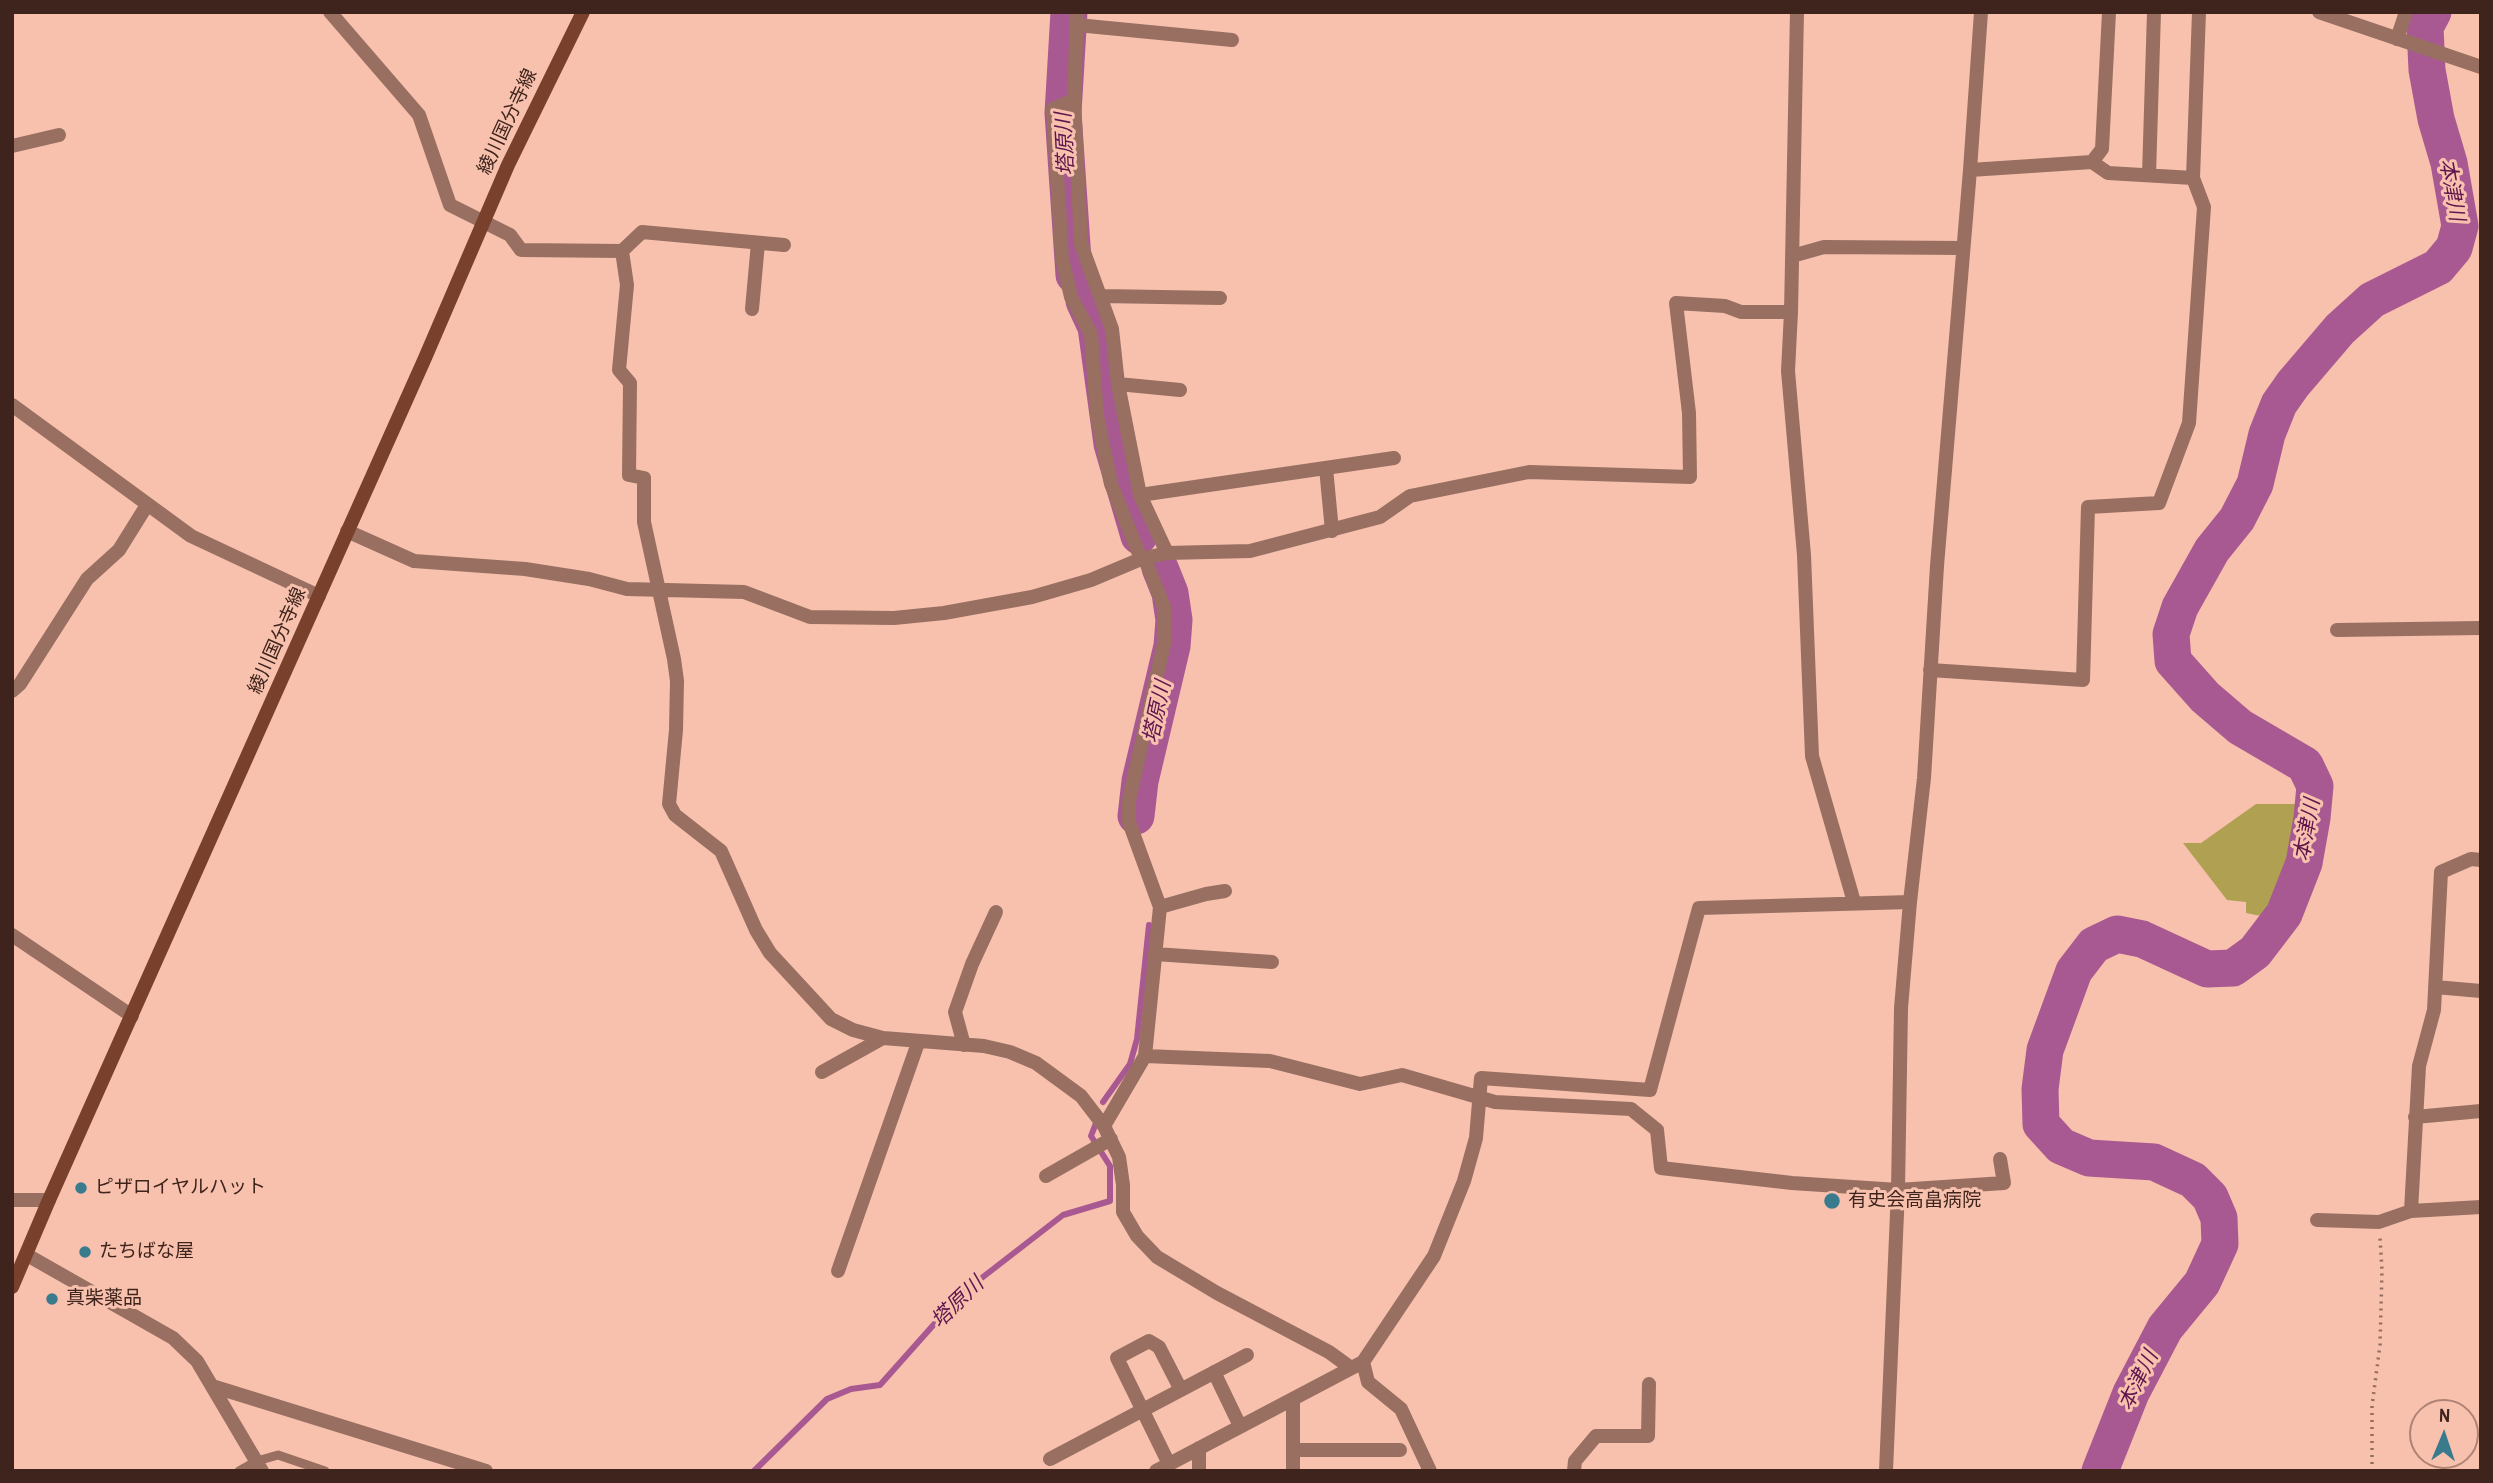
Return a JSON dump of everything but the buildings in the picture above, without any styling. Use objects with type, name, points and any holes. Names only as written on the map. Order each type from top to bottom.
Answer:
[{"type":"main road","name":"綾川国分寺線","points":[[12,1287],[508,165],[583,12]]},
{"type":"street","points":[[330,12],[419,115],[450,205],[510,235],[521,250],[622,251],[642,232],[784,245]]},
{"type":"street","points":[[1797,12],[1793,256],[1788,371],[1804,555],[1812,756],[1854,902]]},
{"type":"street","points":[[1886,1471],[1898,1190],[1901,1008],[1924,778],[1981,12]]},
{"type":"street","points":[[2092,162],[2102,149],[2109,12]]},
{"type":"street","points":[[2149,175],[2154,12]]},
{"type":"street","points":[[1930,670],[2083,680],[2088,507],[2159,503],[2189,423],[2204,207],[2193,178],[2199,12]]},
{"type":"street","points":[[2319,12],[2481,67]]},
{"type":"street","points":[[2402,41],[2406,12]]},
{"type":"street","points":[[1167,553],[1140,495],[1118,384],[1112,329],[1081,244],[1074,100],[1077,19],[1232,40]]},
{"type":"street","points":[[1046,1176],[1091,1151],[1108,1135],[1145,1056],[1160,907],[1129,822],[1129,800],[1164,644],[1164,607],[1146,562],[1141,559],[1111,484],[1097,416],[1091,334],[1071,297],[1062,258],[1053,109],[1074,100]]},
{"type":"street","points":[[12,146],[59,135]]},
{"type":"street","points":[[1970,170],[2092,162],[2108,173],[2193,178]]},
{"type":"street","points":[[752,309],[758,243]]},
{"type":"street","points":[[1793,256],[1824,247],[1963,248]]},
{"type":"street","points":[[622,251],[627,285],[619,370],[630,383],[629,475],[644,478],[644,522],[677,681],[676,730],[668,804],[675,815],[721,850],[756,930],[770,953],[831,1019],[853,1030],[883,1038],[918,1043],[984,1046],[1010,1052],[1036,1063],[1081,1096],[1108,1135],[1119,1157],[1123,1212],[1137,1236],[1157,1257],[1217,1293],[1357,1365],[1368,1382],[1401,1409],[1430,1471]]},
{"type":"street","points":[[1071,297],[1092,279]]},
{"type":"street","points":[[1101,296],[1220,298]]},
{"type":"street","points":[[347,531],[414,561],[525,569],[589,579],[627,589],[744,592],[810,617],[894,618],[944,613],[1032,597],[1091,580],[1141,559],[1167,553],[1250,551],[1380,517],[1410,496],[1530,472],[1690,477],[1689,413],[1676,303],[1725,306],[1741,312],[1791,312]]},
{"type":"street","points":[[1118,384],[1180,390]]},
{"type":"street","points":[[12,405],[191,536],[318,596]]},
{"type":"street","points":[[1140,495],[1394,458]]},
{"type":"street","points":[[1326,468],[1332,531]]},
{"type":"street","points":[[12,691],[20,684],[87,579],[119,550],[147,505]]},
{"type":"street","points":[[2337,630],[2481,628]]},
{"type":"street","points":[[2411,1211],[2419,1066],[2434,1010],[2441,872],[2471,859],[2481,860]]},
{"type":"street","points":[[1160,907],[1225,891]]},
{"type":"street","points":[[1181,1390],[1159,1347],[1149,1341],[1118,1357],[1142,1410],[1162,1467],[1357,1365],[1434,1256],[1467,1171],[1476,1138],[1481,1078],[1650,1090],[1699,908],[1910,901]]},
{"type":"street","points":[[964,1045],[955,1012],[972,964],[996,912]]},
{"type":"street","points":[[12,936],[132,1016]]},
{"type":"street","points":[[1155,954],[1272,962]]},
{"type":"street","points":[[2435,987],[2481,991]]},
{"type":"street","points":[[822,1072],[883,1038]]},
{"type":"street","points":[[838,1271],[918,1043]]},
{"type":"street","points":[[1145,1056],[1270,1061],[1360,1084],[1402,1075],[1495,1102],[1631,1109],[1657,1130],[1661,1168],[1792,1183],[1898,1190],[2004,1183],[2000,1159]]},
{"type":"street","points":[[2416,1116],[2481,1111]]},
{"type":"street","points":[[12,1200],[49,1200]]},
{"type":"street","points":[[2316,1220],[2379,1222],[2411,1211],[2481,1207]]},
{"type":"street","points":[[27,1255],[173,1338],[197,1361],[259,1466]]},
{"type":"street","points":[[1050,1459],[1247,1355]]},
{"type":"street","points":[[1214,1372],[1240,1426]]},
{"type":"street","points":[[1574,1471],[1574,1461],[1596,1436],[1648,1436],[1649,1384]]},
{"type":"street","points":[[212,1386],[486,1471]]},
{"type":"street","points":[[1293,1399],[1293,1471]]},
{"type":"street","points":[[1199,1448],[1199,1471]]},
{"type":"street","points":[[1293,1450],[1400,1450]]},
{"type":"lane","points":[[239,1471],[259,1466],[278,1455],[325,1471]]},
{"type":"path","points":[[2372,1471],[2372,1406],[2380,1345],[2382,1270],[2379,1222]]},
{"type":"shaded area","points":[[2256,804],[2298,804],[2288,870],[2266,917],[2246,913],[2246,902],[2227,900],[2183,843],[2201,843]]},
{"type":"waterway","name":"塔原川","points":[[1069,12],[1063,113],[1074,275]]},
{"type":"waterway","name":"本津川","points":[[2100,1471],[2131,1393],[2165,1328],[2202,1283],[2220,1244],[2219,1218],[2210,1197],[2193,1180],[2154,1162],[2089,1158],[2061,1146],[2041,1124],[2040,1089],[2045,1050],[2074,971],[2094,945],[2117,934],[2142,939],[2207,969],[2233,968],[2255,952],[2284,914],[2304,863],[2315,786],[2305,765],[2240,727],[2205,697],[2173,661],[2171,634],[2180,607],[2212,550],[2237,519],[2255,484],[2267,434],[2279,404],[2293,384],[2340,329],[2372,300],[2438,267],[2454,248],[2460,226],[2449,163],[2436,119],[2427,70],[2425,27],[2433,12]]},
{"type":"waterway","name":"塔原川","points":[[1084,301],[1096,327],[1112,444],[1139,536]]},
{"type":"waterway","name":"塔原川","points":[[1136,816],[1140,781],[1172,646],[1174,620],[1170,593],[1160,568]]},
{"type":"waterway","name":"塔原川","points":[[1103,1102],[1130,1064],[1137,1039],[1149,925]]},
{"type":"waterway","name":"塔原川","points":[[754,1471],[827,1399],[851,1389],[880,1385],[961,1294],[1063,1215],[1110,1201],[1110,1166],[1091,1136],[1096,1123]]},
{"type":"place","name":"ピザロイヤルハット","points":[[81,1188]]},
{"type":"place","name":"有史会高畠病院","points":[[1832,1201]]},
{"type":"place","name":"たちばな屋","points":[[85,1252]]},
{"type":"place","name":"真柴薬品","points":[[52,1299]]}]
